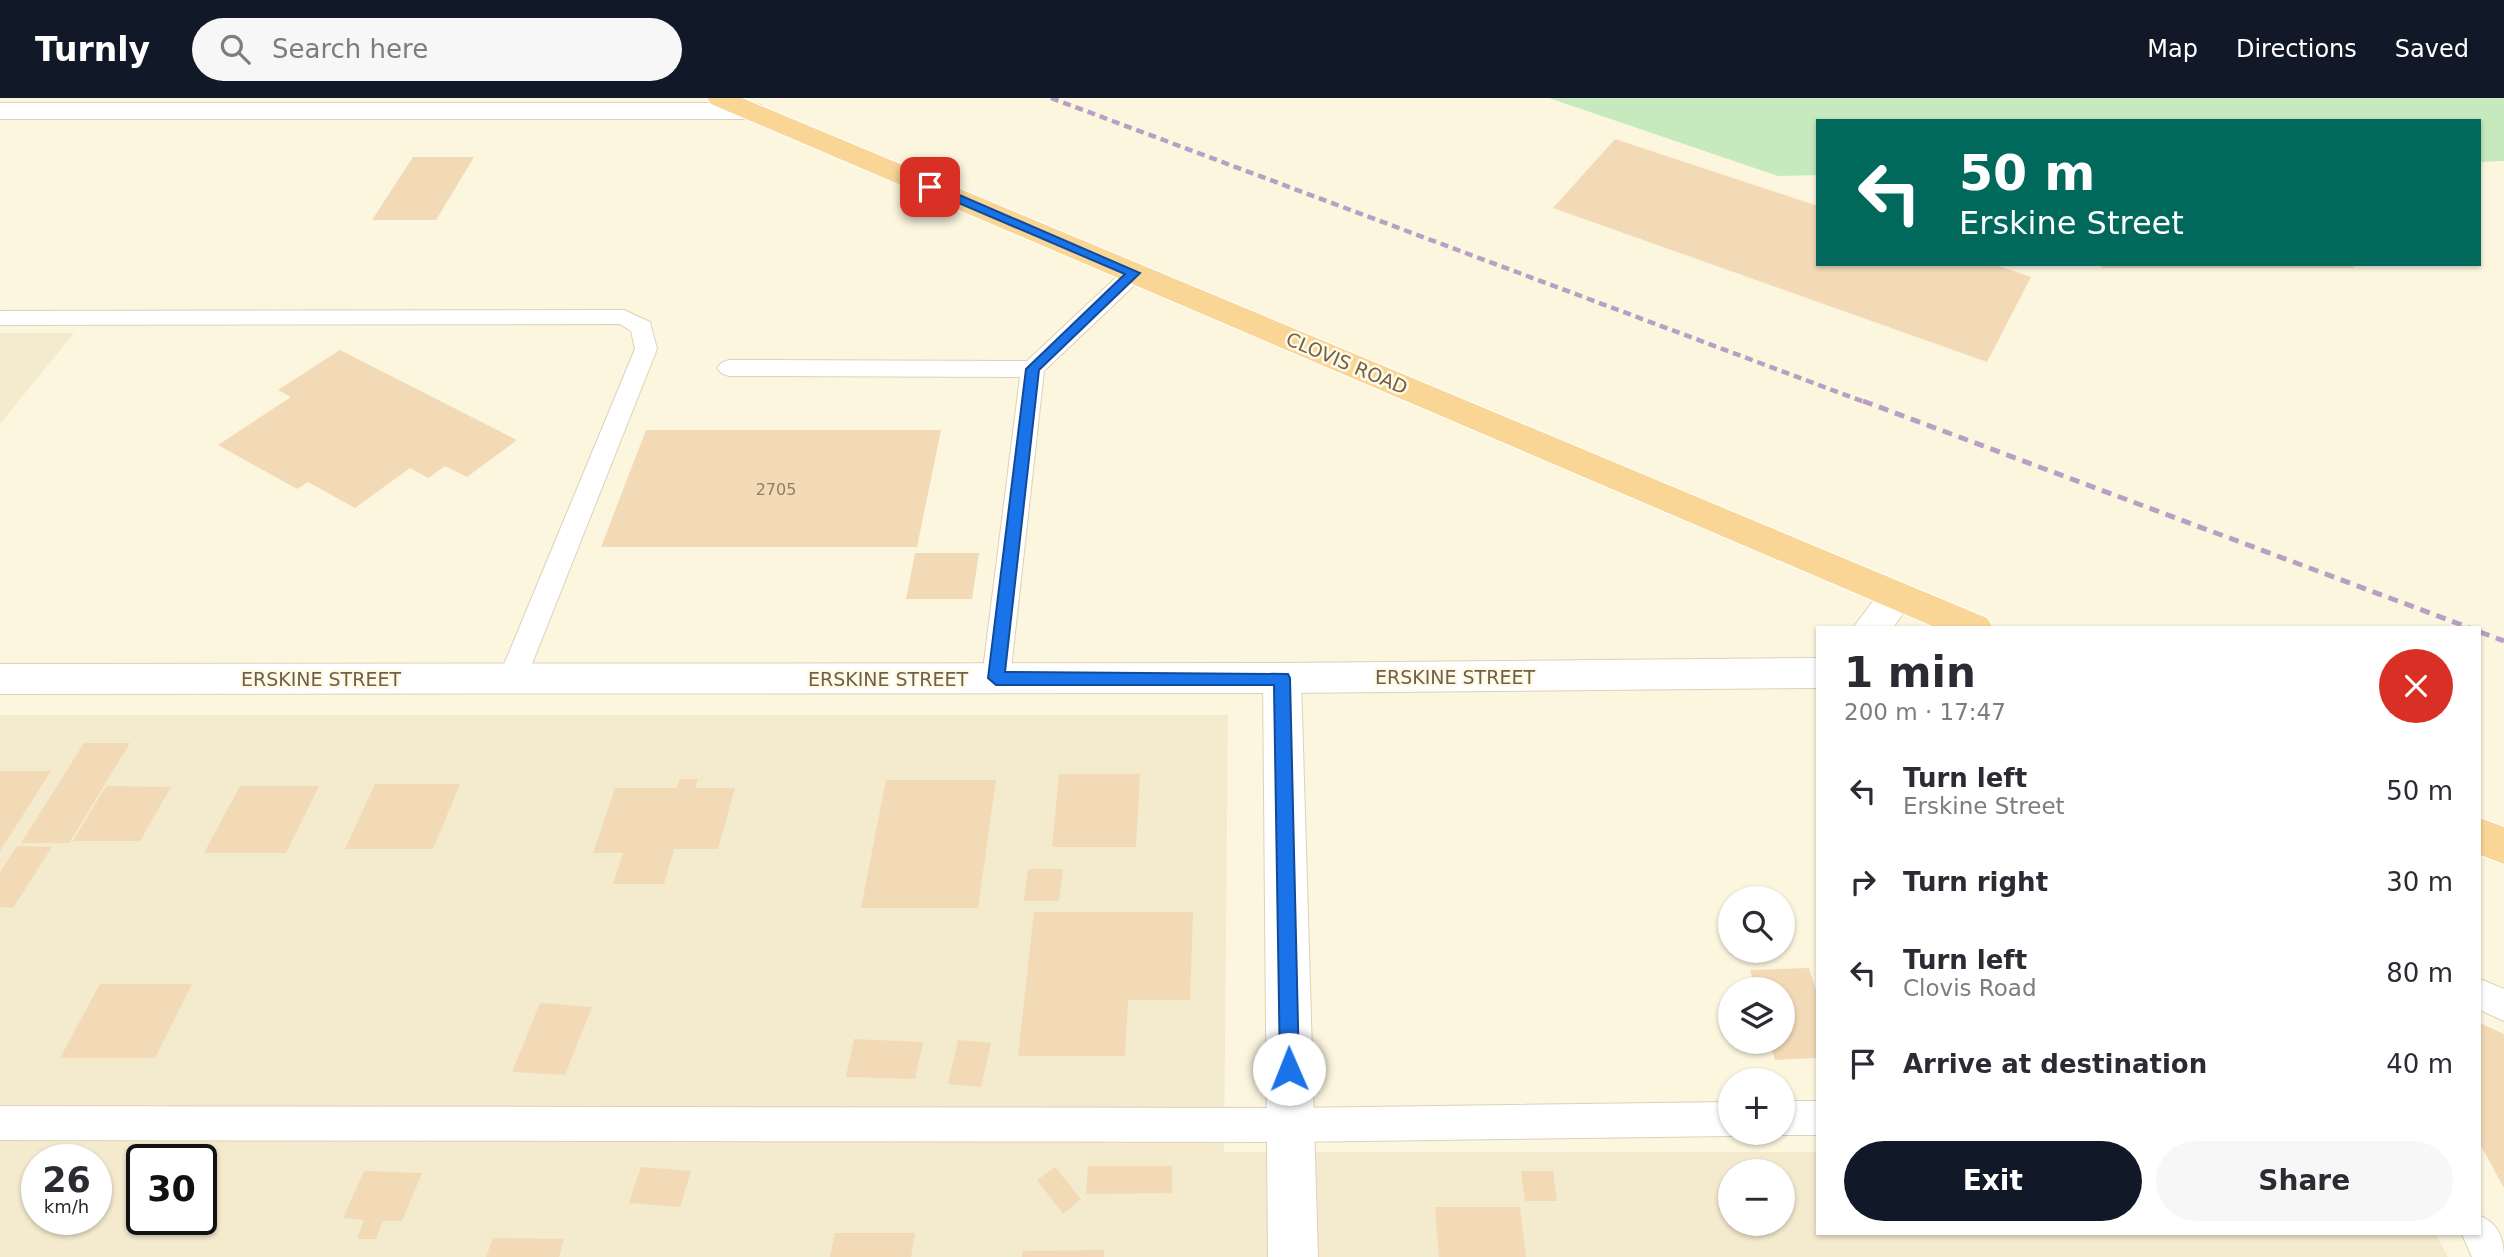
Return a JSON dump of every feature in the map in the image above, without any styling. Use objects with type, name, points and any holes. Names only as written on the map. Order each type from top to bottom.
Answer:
[{"type":"highway","name":"CLOVIS ROAD","points":[[719,98],[1969,626]]},
{"type":"highway","points":[[2481,836],[2504,846]]},
{"type":"street","points":[[0,111],[36,104],[752,111]]},
{"type":"street","points":[[1874,626],[1897,596]]},
{"type":"street","name":"ERSKINE STREET","points":[[0,679],[1282,678],[1816,673]]},
{"type":"street","points":[[1282,678],[1293,1257]]},
{"type":"lane","points":[[996,678],[1033,369],[1134,273]]},
{"type":"lane","points":[[0,318],[624,317],[642,327],[646,349],[512,679]]},
{"type":"lane","points":[[729,368],[1033,369]]},
{"type":"lane","points":[[2481,994],[2504,1005]]},
{"type":"lane","points":[[1795,1118],[1816,1118]]},
{"type":"lane","points":[[0,1124],[1290,1125],[1718,1119]]},
{"type":"lane","points":[[2481,1235],[2492,1257]]},
{"type":"shaded area","points":[[0,333],[74,333],[0,424]]},
{"type":"shaded area","points":[[0,715],[1228,715],[1224,1152],[1816,1152],[1816,1235],[2437,1235],[2448,1257],[0,1257]]},
{"type":"green space","points":[[1549,98],[2504,98],[2504,161],[2481,162],[2481,119],[1816,119],[1816,175],[1778,176]]},
{"type":"building","points":[[1615,139],[1816,205],[1816,266],[1999,266],[2031,277],[1987,362],[1553,208]]},
{"type":"building","points":[[413,157],[474,157],[436,220],[372,220]]},
{"type":"building","points":[[2101,266],[2354,268],[2102,268]]},
{"type":"building","points":[[340,350],[517,440],[467,477],[445,466],[428,478],[410,468],[355,508],[308,482],[297,489],[218,445],[291,397],[278,390]]},
{"type":"building","points":[[646,430],[941,430],[917,547],[601,547]]},
{"type":"building","points":[[915,553],[979,553],[972,599],[906,599]]},
{"type":"building","points":[[84,743],[130,743],[69,843],[21,843]]},
{"type":"building","points":[[0,771],[51,771],[0,851]]},
{"type":"building","points":[[1059,774],[1140,774],[1136,847],[1052,847]]},
{"type":"building","points":[[680,779],[698,779],[695,788],[735,788],[718,849],[674,849],[664,884],[613,884],[623,853],[593,853],[615,788],[677,788]]},
{"type":"building","points":[[886,780],[996,780],[978,908],[861,908]]},
{"type":"building","points":[[375,784],[460,784],[433,849],[345,849]]},
{"type":"building","points":[[106,786],[171,787],[140,841],[73,841]]},
{"type":"building","points":[[240,786],[319,786],[286,853],[204,853]]},
{"type":"building","points":[[17,846],[52,847],[13,908],[0,907],[0,872]]},
{"type":"building","points":[[1028,869],[1063,869],[1059,901],[1024,901]]},
{"type":"building","points":[[1034,912],[1193,912],[1190,1000],[1128,1000],[1125,1056],[1018,1056]]},
{"type":"building","points":[[1809,968],[1816,990],[1816,1058],[1775,1060],[1773,1054],[1795,1054],[1795,977],[1752,977],[1750,970]]},
{"type":"building","points":[[100,984],[192,984],[155,1058],[60,1058]]},
{"type":"building","points":[[540,1003],[592,1007],[565,1075],[512,1072]]},
{"type":"building","points":[[2481,1023],[2504,1034],[2504,1188],[2481,1146]]},
{"type":"building","points":[[854,1039],[923,1042],[915,1079],[846,1077]]},
{"type":"building","points":[[958,1040],[991,1043],[981,1087],[948,1084]]},
{"type":"building","points":[[1088,1166],[1172,1166],[1172,1193],[1086,1194]]},
{"type":"building","points":[[641,1167],[691,1171],[680,1207],[629,1203]]},
{"type":"building","points":[[1055,1167],[1081,1199],[1063,1214],[1037,1180]]},
{"type":"building","points":[[364,1171],[422,1173],[402,1221],[383,1221],[376,1239],[357,1239],[364,1220],[343,1218]]},
{"type":"building","points":[[1521,1171],[1553,1171],[1557,1201],[1525,1201]]},
{"type":"building","points":[[1435,1207],[1520,1207],[1526,1257],[1439,1257]]},
{"type":"building","points":[[835,1233],[915,1233],[911,1257],[830,1257]]},
{"type":"building","points":[[493,1238],[564,1239],[559,1257],[486,1257]]},
{"type":"building","points":[[1104,1250],[1104,1257],[1022,1257],[1022,1251]]},
{"type":"railway","points":[[1051,98],[1867,403]]},
{"type":"railway","points":[[1863,401],[2465,626]]},
{"type":"railway","points":[[2481,632],[2504,641]]},
{"type":"route","points":[[930,187],[1134,273],[1033,369],[996,678],[1282,678],[1289,1069]]}]
